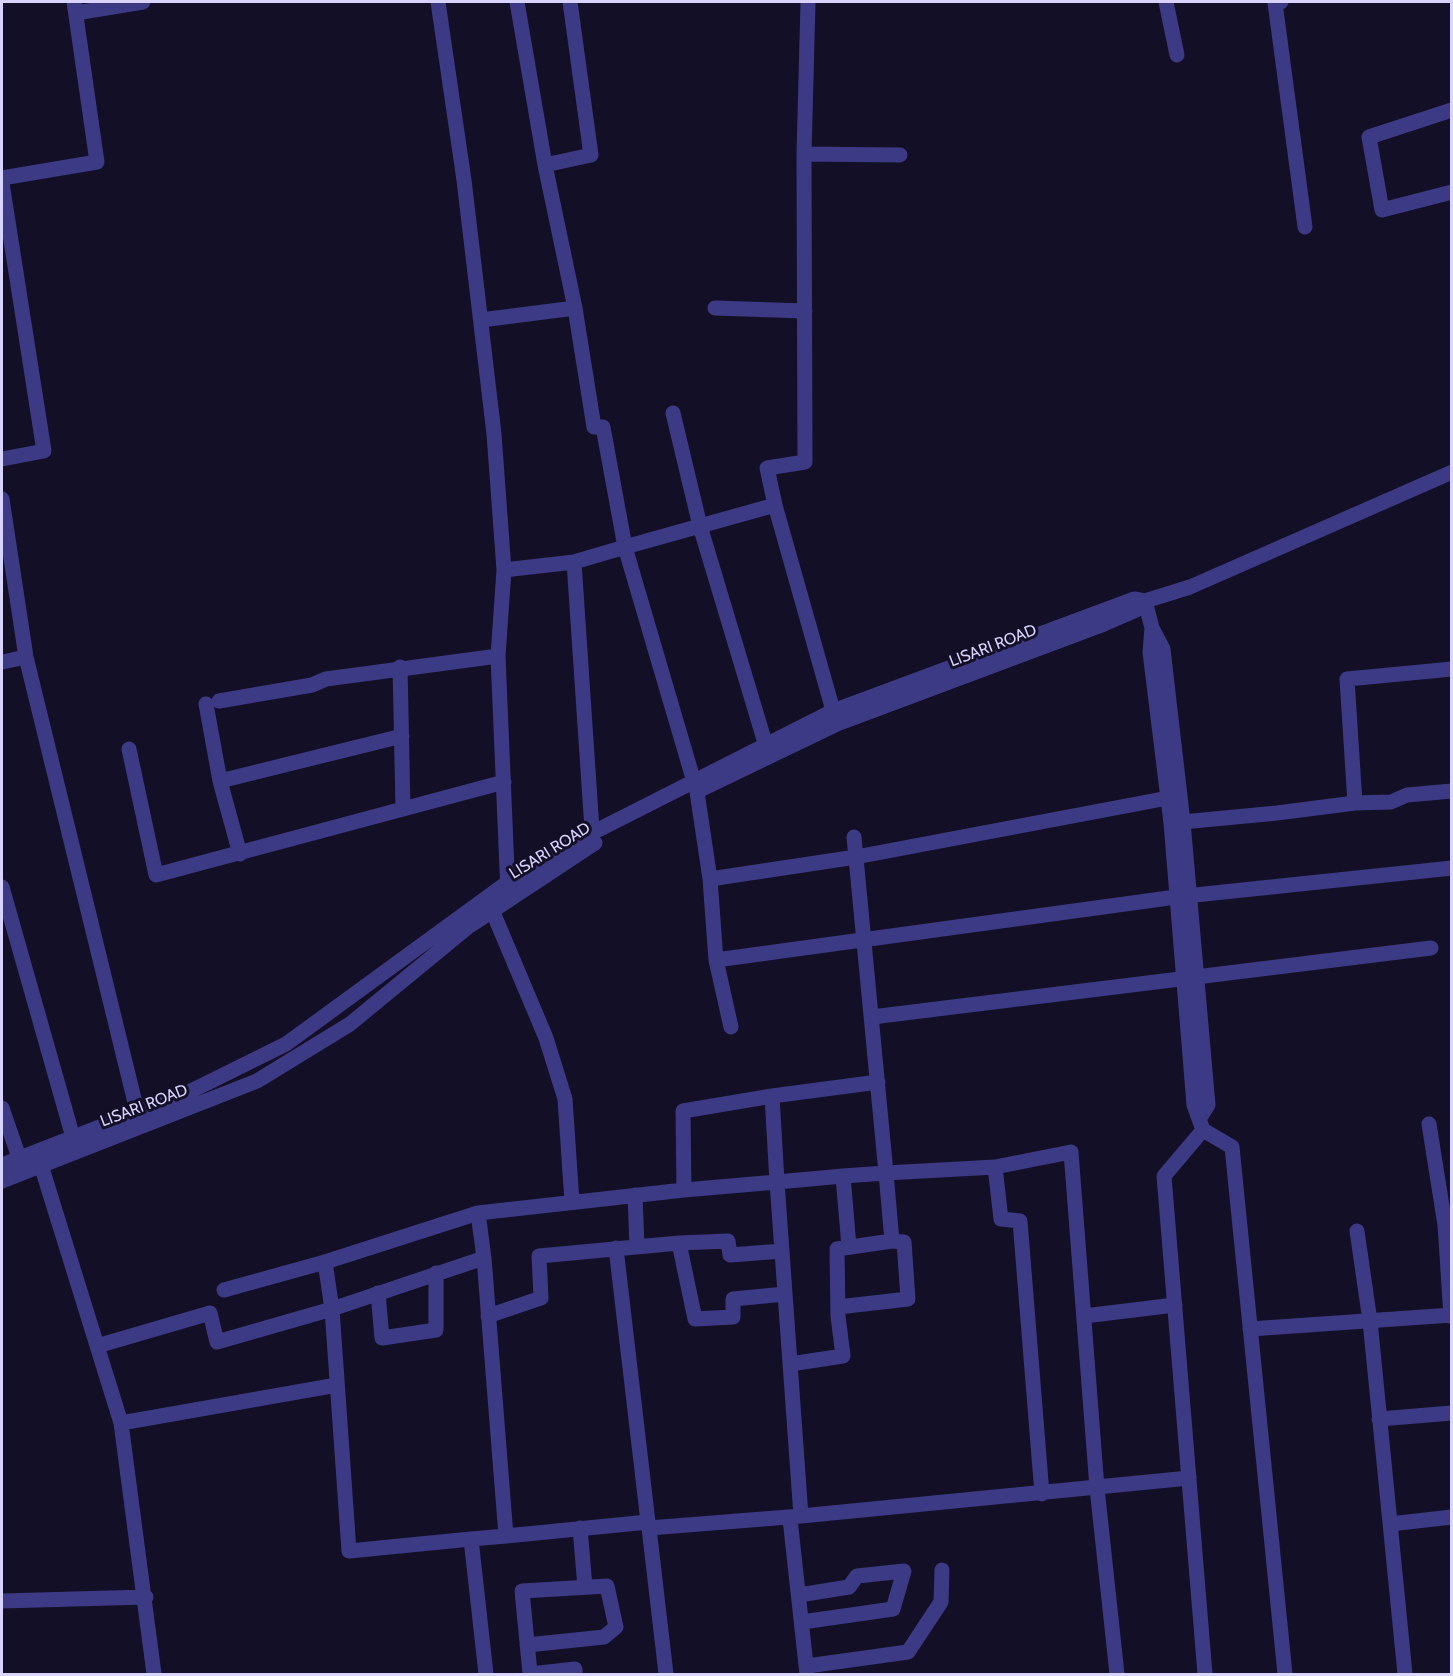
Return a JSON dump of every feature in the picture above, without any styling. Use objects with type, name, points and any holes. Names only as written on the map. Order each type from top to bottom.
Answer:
[{"type":"street","points":[[2,178],[97,162],[75,7],[144,2]]},
{"type":"street","points":[[438,2],[464,180],[494,434],[504,570],[498,656],[508,899]]},
{"type":"street","points":[[517,2],[545,165],[575,308],[594,427],[603,427],[625,547],[696,787],[710,879],[716,960],[731,1027]]},
{"type":"street","points":[[545,165],[591,155],[570,2]]},
{"type":"street","points":[[808,2],[804,154],[805,462],[767,468],[775,505],[835,717]]},
{"type":"street","points":[[1166,2],[1178,56]]},
{"type":"street","points":[[1281,2],[1275,3],[1305,227]]},
{"type":"street","points":[[1452,110],[1369,136],[1382,210],[1452,192]]},
{"type":"street","points":[[804,154],[900,156]]},
{"type":"street","points":[[2,183],[44,452],[2,459]]},
{"type":"street","points":[[481,320],[575,308]]},
{"type":"street","points":[[715,308],[805,311]]},
{"type":"street","points":[[673,413],[700,526],[767,750]]},
{"type":"street","name":"LISARI ROAD","points":[[139,1119],[286,1044],[508,882],[767,750],[835,717],[1134,598],[1145,601],[1190,587],[1452,472]]},
{"type":"street","points":[[2,499],[26,657],[139,1119]]},
{"type":"street","points":[[504,570],[574,562],[775,505]]},
{"type":"street","points":[[574,562],[592,839]]},
{"type":"street","points":[[1145,601],[1152,628],[1150,652],[1163,707],[1177,822],[1199,1085],[1194,1105],[1202,1123],[1232,1147],[1285,1674]]},
{"type":"street","points":[[240,854],[220,781],[213,703],[312,686],[326,679],[400,667],[498,656]]},
{"type":"street","points":[[2,662],[26,657]]},
{"type":"street","points":[[400,667],[403,808]]},
{"type":"street","points":[[1354,803],[1347,679],[1452,669]]},
{"type":"street","points":[[1163,707],[1168,798],[1177,822]]},
{"type":"street","points":[[220,781],[402,736]]},
{"type":"street","points":[[129,749],[156,875],[504,782]]},
{"type":"street","points":[[1177,822],[1354,803],[1391,802],[1407,795],[1452,791]]},
{"type":"street","points":[[710,879],[856,857],[1168,798]]},
{"type":"street","points":[[854,837],[892,1241]]},
{"type":"street","name":"LISARI ROAD","points":[[2,1181],[22,1164],[74,1143],[139,1119],[257,1081],[350,1024],[492,910],[592,839]]},
{"type":"street","points":[[716,960],[1183,896],[1452,868]]},
{"type":"street","points":[[2,887],[74,1143]]},
{"type":"street","points":[[492,910],[546,1038],[565,1099],[572,1202]]},
{"type":"street","points":[[872,1017],[1431,948]]},
{"type":"street","points":[[684,1190],[683,1111],[878,1082]]},
{"type":"street","points":[[772,1096],[790,1364],[799,1595],[807,1670],[908,1652],[941,1602],[942,1570]]},
{"type":"street","points":[[2,1108],[22,1164]]},
{"type":"street","points":[[1202,1123],[1164,1176],[1205,1674]]},
{"type":"street","points":[[1250,1329],[1451,1316],[1444,1225],[1429,1124]]},
{"type":"street","name":"LISARI ROAD","points":[[2,1166],[41,1165],[74,1143]]},
{"type":"street","points":[[224,1290],[326,1263],[478,1213],[684,1190],[843,1176],[995,1167],[1071,1152],[1097,1488],[1117,1674]]},
{"type":"street","points":[[41,1165],[121,1423],[146,1597],[153,1674]]},
{"type":"street","points":[[995,1167],[1001,1219],[1020,1221],[1042,1494]]},
{"type":"street","points":[[843,1176],[849,1247]]},
{"type":"street","points":[[635,1195],[637,1247]]},
{"type":"street","points":[[478,1213],[484,1258],[506,1536]]},
{"type":"street","points":[[1357,1231],[1370,1321],[1405,1674]]},
{"type":"street","points":[[488,1316],[541,1298],[539,1256],[679,1243],[728,1241],[730,1255],[782,1251]]},
{"type":"street","points":[[790,1364],[843,1356],[838,1307],[837,1249],[892,1241],[904,1242],[908,1299],[838,1307]]},
{"type":"street","points":[[679,1243],[695,1319],[733,1317],[734,1299],[785,1294]]},
{"type":"street","points":[[616,1248],[666,1674]]},
{"type":"street","points":[[97,1346],[210,1313],[217,1342],[332,1309],[484,1258]]},
{"type":"street","points":[[326,1263],[332,1309],[350,1551],[580,1528],[796,1517],[1189,1478]]},
{"type":"street","points":[[378,1293],[382,1338],[436,1330],[436,1274]]},
{"type":"street","points":[[1084,1316],[1175,1305]]},
{"type":"street","points":[[121,1423],[337,1385]]},
{"type":"street","points":[[1379,1419],[1452,1413]]},
{"type":"street","points":[[1390,1524],[1452,1517]]},
{"type":"street","points":[[580,1528],[585,1587]]},
{"type":"street","points":[[471,1539],[486,1674]]},
{"type":"street","points":[[802,1622],[852,1615],[893,1609],[904,1571],[857,1576],[849,1587],[852,1615]]},
{"type":"street","points":[[527,1645],[604,1636],[616,1627],[607,1586],[522,1592],[527,1645],[530,1674],[574,1669],[575,1674]]},
{"type":"street","points":[[799,1595],[849,1587]]},
{"type":"street","points":[[2,1601],[146,1597]]}]
